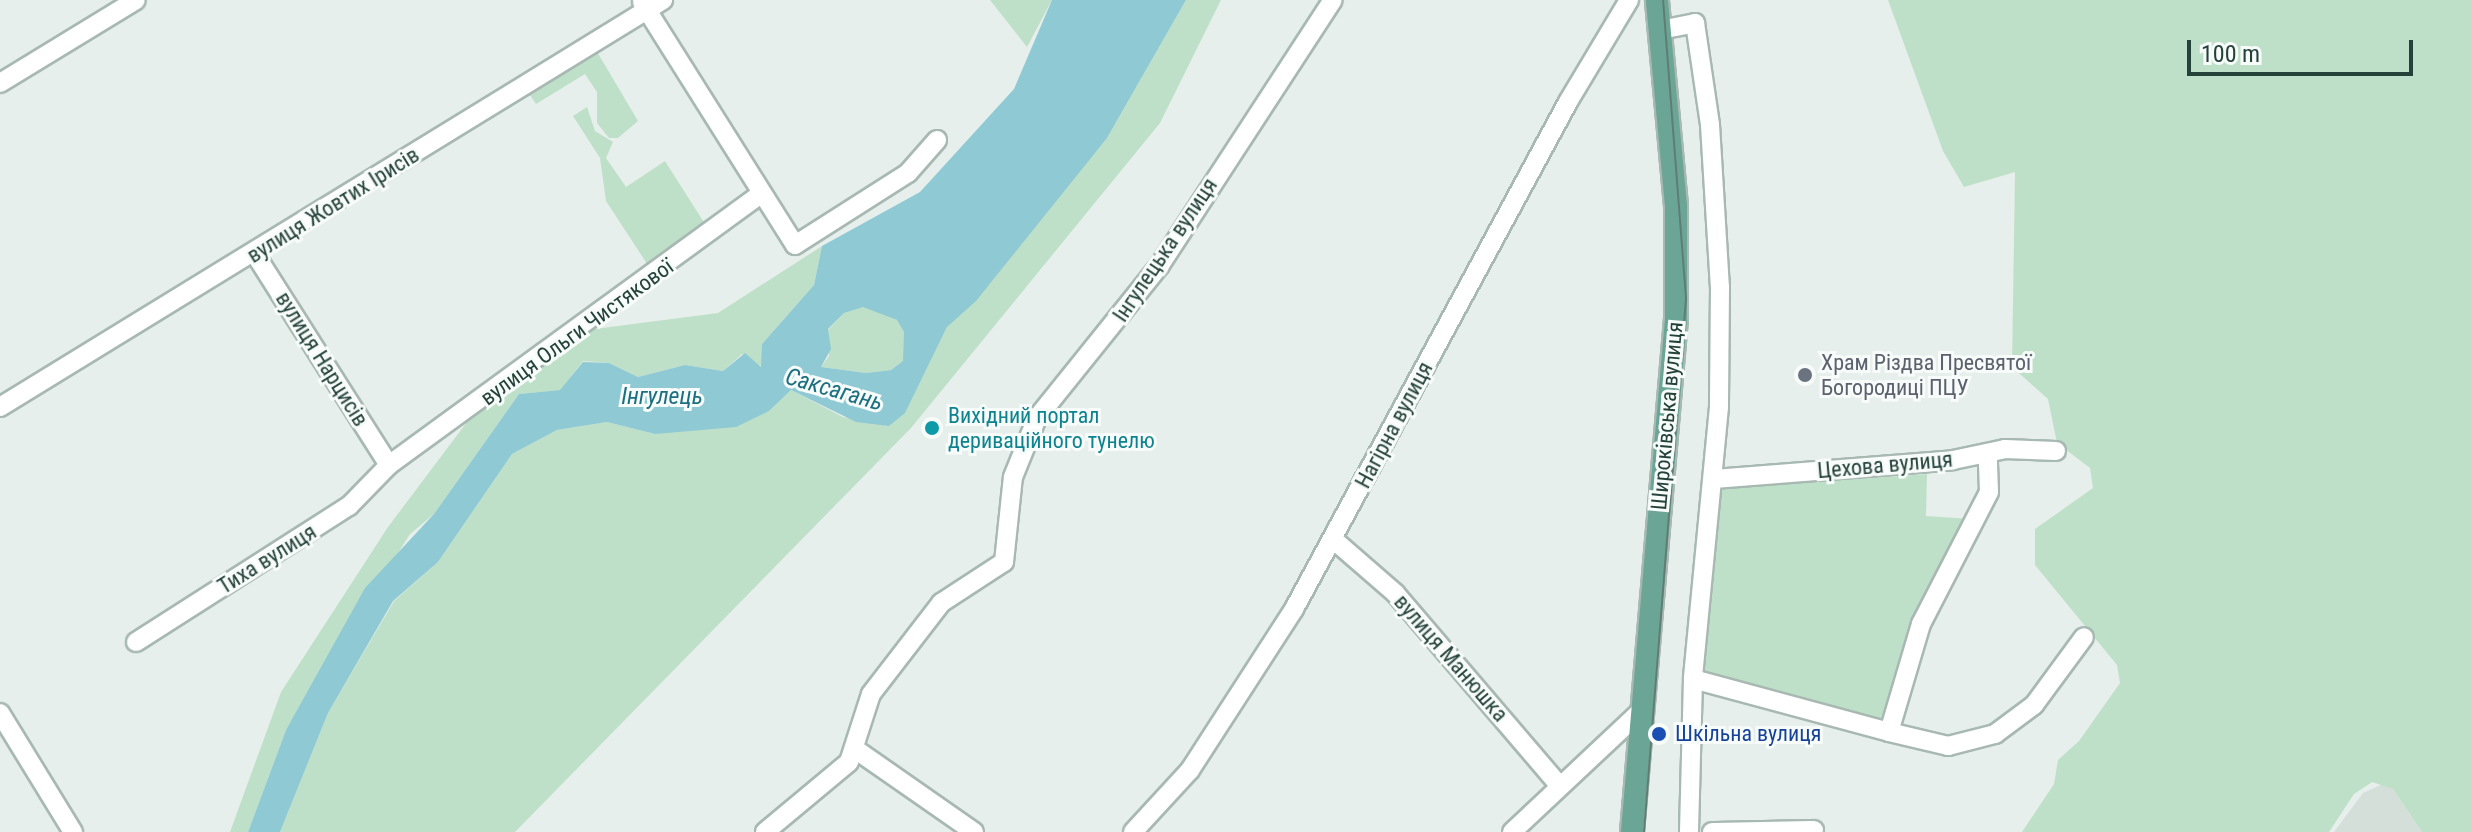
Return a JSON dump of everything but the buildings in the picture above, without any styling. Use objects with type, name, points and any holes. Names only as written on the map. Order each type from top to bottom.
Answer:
[{"type":"main road","name":"Широківська вулиця","points":[[1632,832],[1676,305],[1676,206],[1657,0]]},
{"type":"street","points":[[0,83],[136,0]]},
{"type":"street","name":"вулиця Жовтих Ірисів","points":[[0,407],[255,254],[644,5],[663,0]]},
{"type":"street","name":"Інгулецька вулиця","points":[[765,832],[821,790],[855,749],[871,694],[941,603],[1004,562],[1013,477],[1027,437],[1053,393],[1160,265],[1333,0]]},
{"type":"street","name":"Нагірна вулиця","points":[[1133,832],[1208,745],[1334,540],[1568,102],[1629,0]]},
{"type":"street","points":[[644,5],[795,245],[908,173],[937,140]]},
{"type":"street","points":[[1660,30],[1695,23],[1710,125],[1720,287],[1714,479],[1693,679],[1689,832]]},
{"type":"street","name":"вулиця Ольги Чистякової","points":[[389,465],[761,194]]},
{"type":"street","name":"вулиця Нарцисів","points":[[255,254],[389,465]]},
{"type":"street","name":"Цехова вулиця","points":[[1714,479],[2056,451]]},
{"type":"street","points":[[1889,732],[1921,624],[1989,492],[1988,455]]},
{"type":"street","name":"Тиха вулиця","points":[[136,642],[349,506],[389,465]]},
{"type":"street","name":"вулиця Манюшка","points":[[1334,540],[1395,593],[1559,785]]},
{"type":"street","points":[[1693,679],[1948,746],[1995,734],[2034,705],[2084,637]]},
{"type":"street","points":[[1512,832],[1641,711]]},
{"type":"street","points":[[0,715],[73,832]]},
{"type":"street","points":[[855,749],[974,832]]},
{"type":"street","points":[[1712,832],[1814,830]]},
{"type":"shaded area","points":[[2383,784],[2393,789],[2422,832],[2334,832],[2363,793]]},
{"type":"green space","points":[[990,0],[1052,0],[1027,47]]},
{"type":"green space","points":[[1186,0],[1221,0],[1160,123],[911,428],[515,832],[280,832],[328,713],[394,601],[438,562],[512,454],[557,430],[607,422],[655,434],[769,411],[791,390],[843,417],[889,426],[905,412],[947,327],[1107,138]]},
{"type":"green space","points":[[1888,0],[2471,0],[2471,832],[2422,832],[2393,789],[2372,782],[2354,794],[2329,832],[2022,832],[2054,784],[2058,760],[2079,741],[2120,683],[2117,665],[2035,565],[2035,529],[2093,488],[2090,468],[2057,443],[2048,399],[2012,367],[2015,172],[1964,187],[1943,151]]},
{"type":"green space","points":[[596,50],[638,121],[618,138],[609,138],[597,123],[597,92],[585,74],[536,104],[528,92]]},
{"type":"green space","points":[[587,107],[595,131],[613,142],[606,158],[626,187],[665,161],[712,235],[655,276],[606,201],[600,158],[573,116]]},
{"type":"green space","points":[[822,246],[814,285],[762,344],[762,367],[742,354],[723,371],[685,365],[638,377],[609,363],[583,361],[561,390],[519,394],[434,514],[410,534],[286,730],[248,832],[230,832],[281,692],[388,527],[470,418],[587,330],[718,313]]},
{"type":"green space","points":[[863,306],[897,320],[904,331],[904,361],[891,370],[866,373],[821,367],[829,356],[828,330],[844,313]]},
{"type":"green space","points":[[1927,474],[1926,516],[1971,519],[1884,726],[1699,675],[1719,489]]},
{"type":"water","points":[[1052,0],[1186,0],[1107,138],[976,301],[947,327],[905,413],[889,426],[856,422],[791,390],[769,411],[736,427],[655,434],[607,422],[557,430],[512,454],[438,562],[393,601],[328,713],[280,832],[248,832],[286,730],[365,588],[434,514],[519,394],[560,390],[583,362],[609,363],[638,377],[685,365],[723,371],[745,353],[761,367],[762,344],[814,285],[822,246],[920,192],[1014,89]],"holes":[[[863,307],[897,320],[904,332],[903,361],[891,370],[866,373],[821,367],[831,349],[828,329],[844,313]]]},
{"type":"tram line","points":[[1644,832],[1686,298],[1663,0]]},
{"type":"place","name":"Храм Різдва Пресвятої Богородиці ПЦУ","points":[[1805,375]]},
{"type":"place","name":"Вихідний портал дериваційного тунелю","points":[[932,428]]},
{"type":"place","name":"Шкільна вулиця","points":[[1659,734]]},
{"type":"water label","name":"Саксагань","points":[[834,390]]},
{"type":"water label","name":"Інгулець","points":[[662,397]]}]
